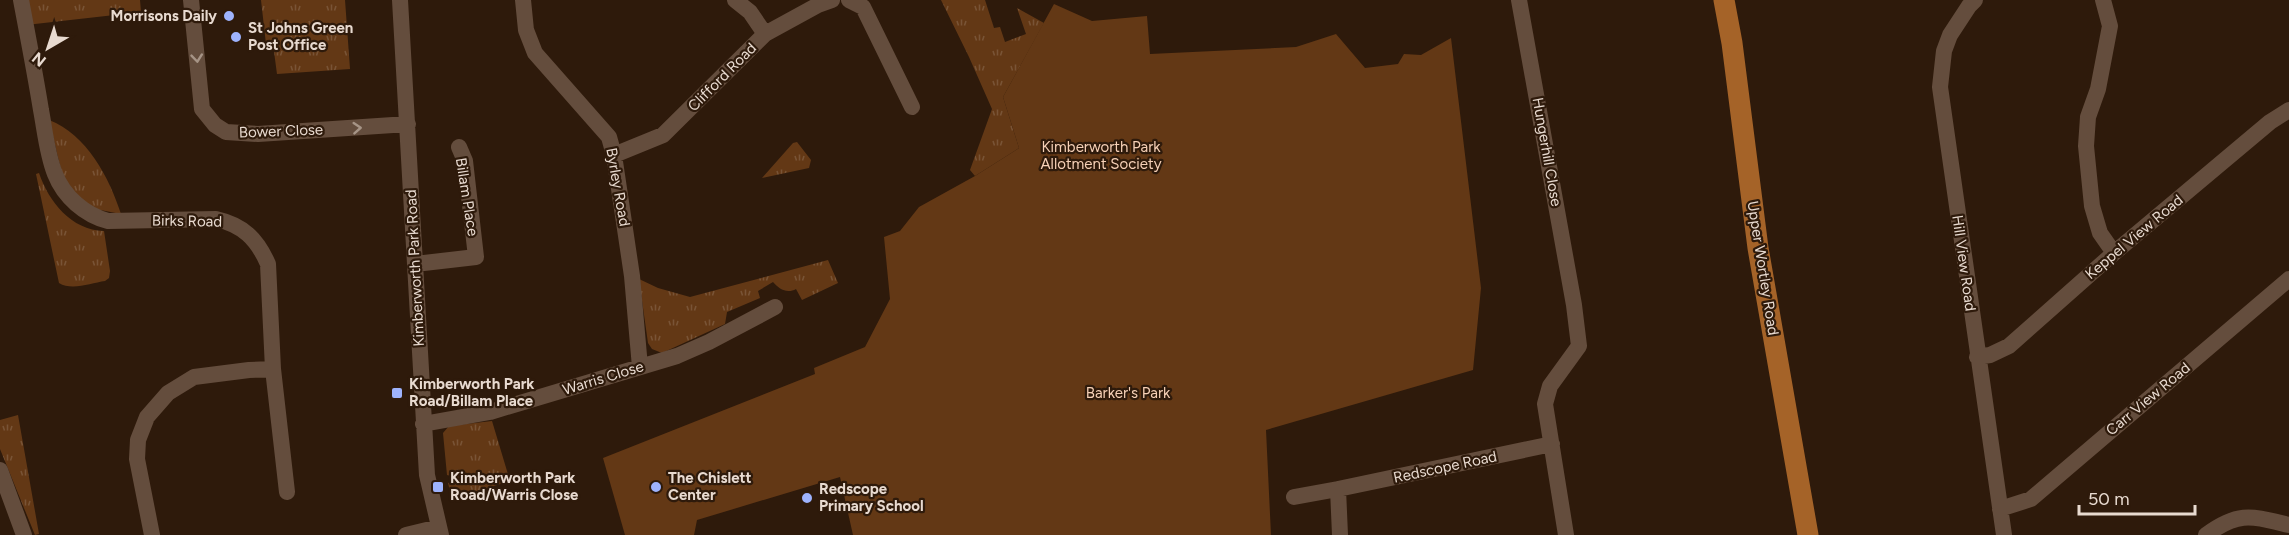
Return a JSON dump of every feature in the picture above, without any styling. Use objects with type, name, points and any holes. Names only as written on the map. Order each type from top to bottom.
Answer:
[{"type":"main road","name":"Upper Wortley Road","points":[[1724,0],[1732,43],[1758,248],[1808,535]]},
{"type":"street","name":"Birks Road","points":[[21,0],[47,144],[55,174],[66,194],[90,215],[108,221],[216,219],[231,222],[246,231],[261,248],[268,264],[273,369],[287,492]]},
{"type":"street","name":"Bower Close","points":[[191,0],[202,109],[215,125],[226,132],[258,134],[408,124]]},
{"type":"street","name":"Kimberworth Park Road","points":[[400,0],[423,424],[427,475],[440,531]]},
{"type":"street","name":"Byrley Road","points":[[523,0],[526,30],[535,54],[609,137],[614,155],[632,276],[640,367]]},
{"type":"street","points":[[735,0],[750,12],[765,34]]},
{"type":"street","name":"Clifford Road","points":[[614,155],[663,135],[765,34],[818,5],[832,0]]},
{"type":"street","points":[[849,0],[863,7],[912,106]]},
{"type":"street","name":"Hungerhill Close","points":[[1519,0],[1574,305],[1579,345],[1550,386],[1545,404],[1566,535]]},
{"type":"street","points":[[2103,0],[2110,26],[2098,89],[2088,117],[2086,146],[2092,206],[2100,233],[2114,253]]},
{"type":"street","name":"Hill View Road","points":[[1970,2],[1950,35],[1944,51],[1940,87],[2004,535]]},
{"type":"street","name":"Keppel View Road","points":[[1977,357],[1990,355],[2009,346],[2114,253],[2270,122],[2289,110]]},
{"type":"street","name":"Billam Place","points":[[415,264],[476,257],[465,161],[459,147]]},
{"type":"street","name":"Carr View Road","points":[[2000,509],[2031,499],[2289,279]]},
{"type":"street","name":"Warris Close","points":[[423,424],[490,412],[677,356],[775,307]]},
{"type":"street","points":[[152,535],[137,459],[138,440],[147,417],[168,393],[194,377],[273,369]]},
{"type":"street","name":"Redscope Road","points":[[1294,498],[1552,444]]},
{"type":"street","points":[[0,470],[24,535]]},
{"type":"street","points":[[1338,489],[1340,535]]},
{"type":"street","points":[[2206,535],[2221,524],[2240,517],[2258,518],[2289,525]]},
{"type":"street","points":[[406,535],[440,531]]},
{"type":"green space","points":[[21,0],[140,0],[141,12],[26,25]]},
{"type":"green space","points":[[261,0],[345,0],[350,69],[277,74],[273,44],[266,44]]},
{"type":"green space","points":[[941,0],[985,0],[994,28],[1000,27],[1005,42],[1026,34],[1017,8],[1044,23],[1003,97],[1019,148],[975,176],[970,170],[992,109]]},
{"type":"green space","name":"Barker's Park","points":[[1054,4],[1092,21],[1147,16],[1150,54],[1296,47],[1336,34],[1365,68],[1398,64],[1404,54],[1421,55],[1451,38],[1481,288],[1473,370],[1266,430],[1271,535],[853,535],[840,477],[697,520],[694,535],[625,535],[603,458],[815,374],[814,368],[865,347],[890,299],[884,237],[900,231],[919,207],[1019,148],[1003,97]]},
{"type":"green space","points":[[49,120],[75,136],[95,159],[110,186],[121,214],[90,208],[64,182]]},
{"type":"green space","points":[[797,142],[811,160],[809,168],[762,178],[793,143]]},
{"type":"green space","points":[[39,173],[55,204],[63,213],[81,226],[104,231],[110,271],[109,278],[105,281],[76,286],[59,283],[36,174]]},
{"type":"green space","points":[[828,260],[838,283],[802,300],[796,289],[783,290],[773,282],[758,291],[760,298],[727,312],[725,324],[662,353],[652,349],[648,343],[639,279],[658,288],[690,297]]},
{"type":"green space","points":[[18,415],[39,534],[35,535],[0,449],[0,420]]},
{"type":"green space","points":[[492,421],[510,481],[452,499],[448,483],[451,482],[451,476],[447,475],[443,433],[449,426]]},
{"type":"place","name":"Morrisons Daily","points":[[229,16]]},
{"type":"place","name":"St Johns Green Post Office","points":[[236,37]]},
{"type":"place","name":"Kimberworth Park Road/Billam Place","points":[[397,393]]},
{"type":"place","name":"Kimberworth Park Road/Warris Close","points":[[438,487]]},
{"type":"place","name":"The Chislett Center","points":[[656,487]]},
{"type":"place","name":"Redscope Primary School","points":[[807,498]]},
{"type":"park label","name":"Kimberworth Park Allotment Society","points":[[1101,156]]}]
